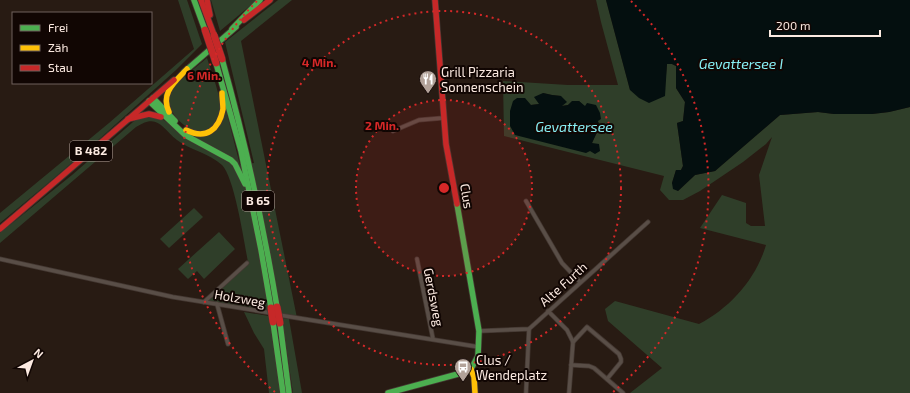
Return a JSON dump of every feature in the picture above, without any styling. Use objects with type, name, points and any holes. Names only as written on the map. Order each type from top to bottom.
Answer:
[{"type":"main road","name":"B 65","points":[[194,0],[214,36],[219,61],[220,79],[241,151],[274,307]]},
{"type":"main road","name":"B 65","points":[[200,0],[219,61],[233,96],[255,189],[274,307],[283,393]]},
{"type":"main road","points":[[207,0],[209,27]]},
{"type":"main road","points":[[232,29],[260,0]]},
{"type":"main road","name":"B 482","points":[[0,229],[232,29],[270,0]]},
{"type":"main road","name":"Clus","points":[[435,0],[443,118],[448,158],[479,331],[479,347],[475,363],[470,368]]},
{"type":"main road","points":[[172,121],[167,110],[166,94],[187,69]]},
{"type":"main road","points":[[128,120],[140,114],[150,113],[172,121],[185,130],[196,135],[203,135],[210,132],[217,127],[223,111],[220,79]]},
{"type":"main road","points":[[151,100],[185,135],[231,160],[238,169],[251,197]]},
{"type":"main road","name":"B 65","points":[[276,322],[290,393]]},
{"type":"main road","points":[[388,393],[458,374],[470,368],[473,372],[475,393]]},
{"type":"street","points":[[393,131],[419,120],[443,118]]},
{"type":"street","points":[[526,201],[562,263],[580,282]]},
{"type":"street","name":"Alte Furth","points":[[529,328],[648,222]]},
{"type":"street","name":"Holzweg","points":[[0,259],[126,287],[204,302],[479,347]]},
{"type":"street","name":"Gerdsweg","points":[[417,259],[433,339]]},
{"type":"street","points":[[204,302],[247,263]]},
{"type":"street","points":[[217,304],[228,344]]},
{"type":"street","points":[[548,310],[566,330],[573,342],[569,393]]},
{"type":"street","points":[[573,342],[587,327],[619,354],[621,362],[607,379]]},
{"type":"street","points":[[479,331],[529,328],[526,393]]},
{"type":"street","points":[[571,365],[592,367],[623,393]]},
{"type":"green space","points":[[178,0],[187,0],[202,44],[176,70],[96,142],[0,223],[0,213],[109,123],[194,49]]},
{"type":"green space","points":[[211,0],[257,0],[220,31]]},
{"type":"green space","points":[[278,0],[292,0],[241,41],[297,318],[269,315],[204,302],[248,262],[235,197],[227,172],[222,165],[211,157],[177,140],[159,123],[149,121],[136,127],[0,243],[0,233],[72,175],[133,122],[144,116],[153,115],[158,117],[168,123],[185,138],[207,136],[225,106],[240,165],[254,163],[225,42]]},
{"type":"green space","points":[[596,0],[606,0],[630,90],[666,75],[667,64],[676,66],[676,88],[685,102],[683,121],[677,123],[683,166],[681,170],[676,170],[672,183],[678,191],[695,175],[715,171],[780,115],[818,112],[834,114],[872,114],[910,107],[910,393],[630,393],[662,368],[608,321],[605,309],[615,301],[699,324],[721,310],[731,301],[749,281],[762,258],[766,245],[700,228],[722,195],[746,203],[746,223],[751,226],[765,226],[759,175],[772,137],[766,144],[743,162],[700,191],[683,200],[669,200],[660,190],[664,176],[504,136],[503,81],[568,85],[618,85]],"holes":[[[543,93],[561,96],[561,106],[568,105],[573,101],[579,101],[597,120],[602,128],[598,130],[592,143],[531,105],[539,104]]]},
{"type":"green space","points":[[207,58],[218,92],[220,111],[215,122],[209,129],[201,132],[185,126],[177,119],[168,103],[168,96],[179,81]]},
{"type":"green space","points":[[194,208],[203,217],[169,248],[160,239]]},
{"type":"green space","points":[[219,232],[235,249],[204,279],[197,271],[188,279],[178,269]]},
{"type":"green space","points":[[244,312],[269,316],[280,393],[269,393],[264,349]]},
{"type":"green space","points":[[282,318],[289,319],[302,393],[293,393]]},
{"type":"water","name":"Gevattersee I","points":[[606,0],[910,0],[910,107],[872,114],[834,114],[818,112],[780,115],[715,171],[695,175],[678,191],[673,189],[672,183],[676,170],[681,170],[683,166],[677,123],[683,121],[685,102],[676,88],[676,66],[667,64],[665,96],[649,103],[639,98],[630,90]]},
{"type":"water","name":"Gevattersee","points":[[543,93],[561,96],[567,102],[562,106],[568,105],[572,101],[579,101],[585,106],[587,103],[596,105],[601,119],[598,121],[599,125],[601,125],[602,128],[598,130],[592,143],[599,144],[600,151],[595,154],[590,151],[586,153],[515,135],[510,126],[510,111],[513,101],[517,98],[525,98],[531,105],[539,104],[534,97]]},
{"type":"traffic: fast","points":[[194,0],[205,30]]},
{"type":"traffic: fast","points":[[232,29],[260,0]]},
{"type":"traffic: fast","points":[[184,72],[236,27]]},
{"type":"traffic: fast","points":[[222,59],[253,182],[277,307]]},
{"type":"traffic: fast","points":[[216,63],[241,151],[271,308]]},
{"type":"traffic: fast","points":[[153,98],[175,121]]},
{"type":"traffic: fast","points":[[149,101],[185,135],[231,160],[235,164],[245,184]]},
{"type":"traffic: fast","points":[[388,393],[471,369],[478,356],[479,331],[457,204]]},
{"type":"traffic: fast","points":[[273,322],[283,393]]},
{"type":"traffic: fast","points":[[280,323],[289,393]]},
{"type":"traffic: slow","points":[[169,112],[166,99],[170,88],[187,69]]},
{"type":"traffic: slow","points":[[186,130],[200,134],[215,128],[223,109],[222,93]]},
{"type":"traffic: slow","points":[[471,369],[474,377],[475,393]]},
{"type":"traffic: jam","points":[[201,0],[214,35]]},
{"type":"traffic: jam","points":[[207,0],[210,15]]},
{"type":"traffic: jam","points":[[244,20],[270,0]]},
{"type":"traffic: jam","points":[[435,0],[446,144],[457,204]]},
{"type":"traffic: jam","points":[[205,30],[216,63]]},
{"type":"traffic: jam","points":[[214,35],[222,59]]},
{"type":"traffic: jam","points":[[0,229],[174,80]]},
{"type":"traffic: jam","points":[[128,119],[149,114],[161,117]]},
{"type":"traffic: jam","points":[[277,307],[280,323]]},
{"type":"traffic: jam","points":[[271,308],[273,322]]},
{"type":"place","name":"Grill Pizzaria Sonnenschein","points":[[428,94]]},
{"type":"place","name":"Clus / Wendeplatz","points":[[463,382]]}]
